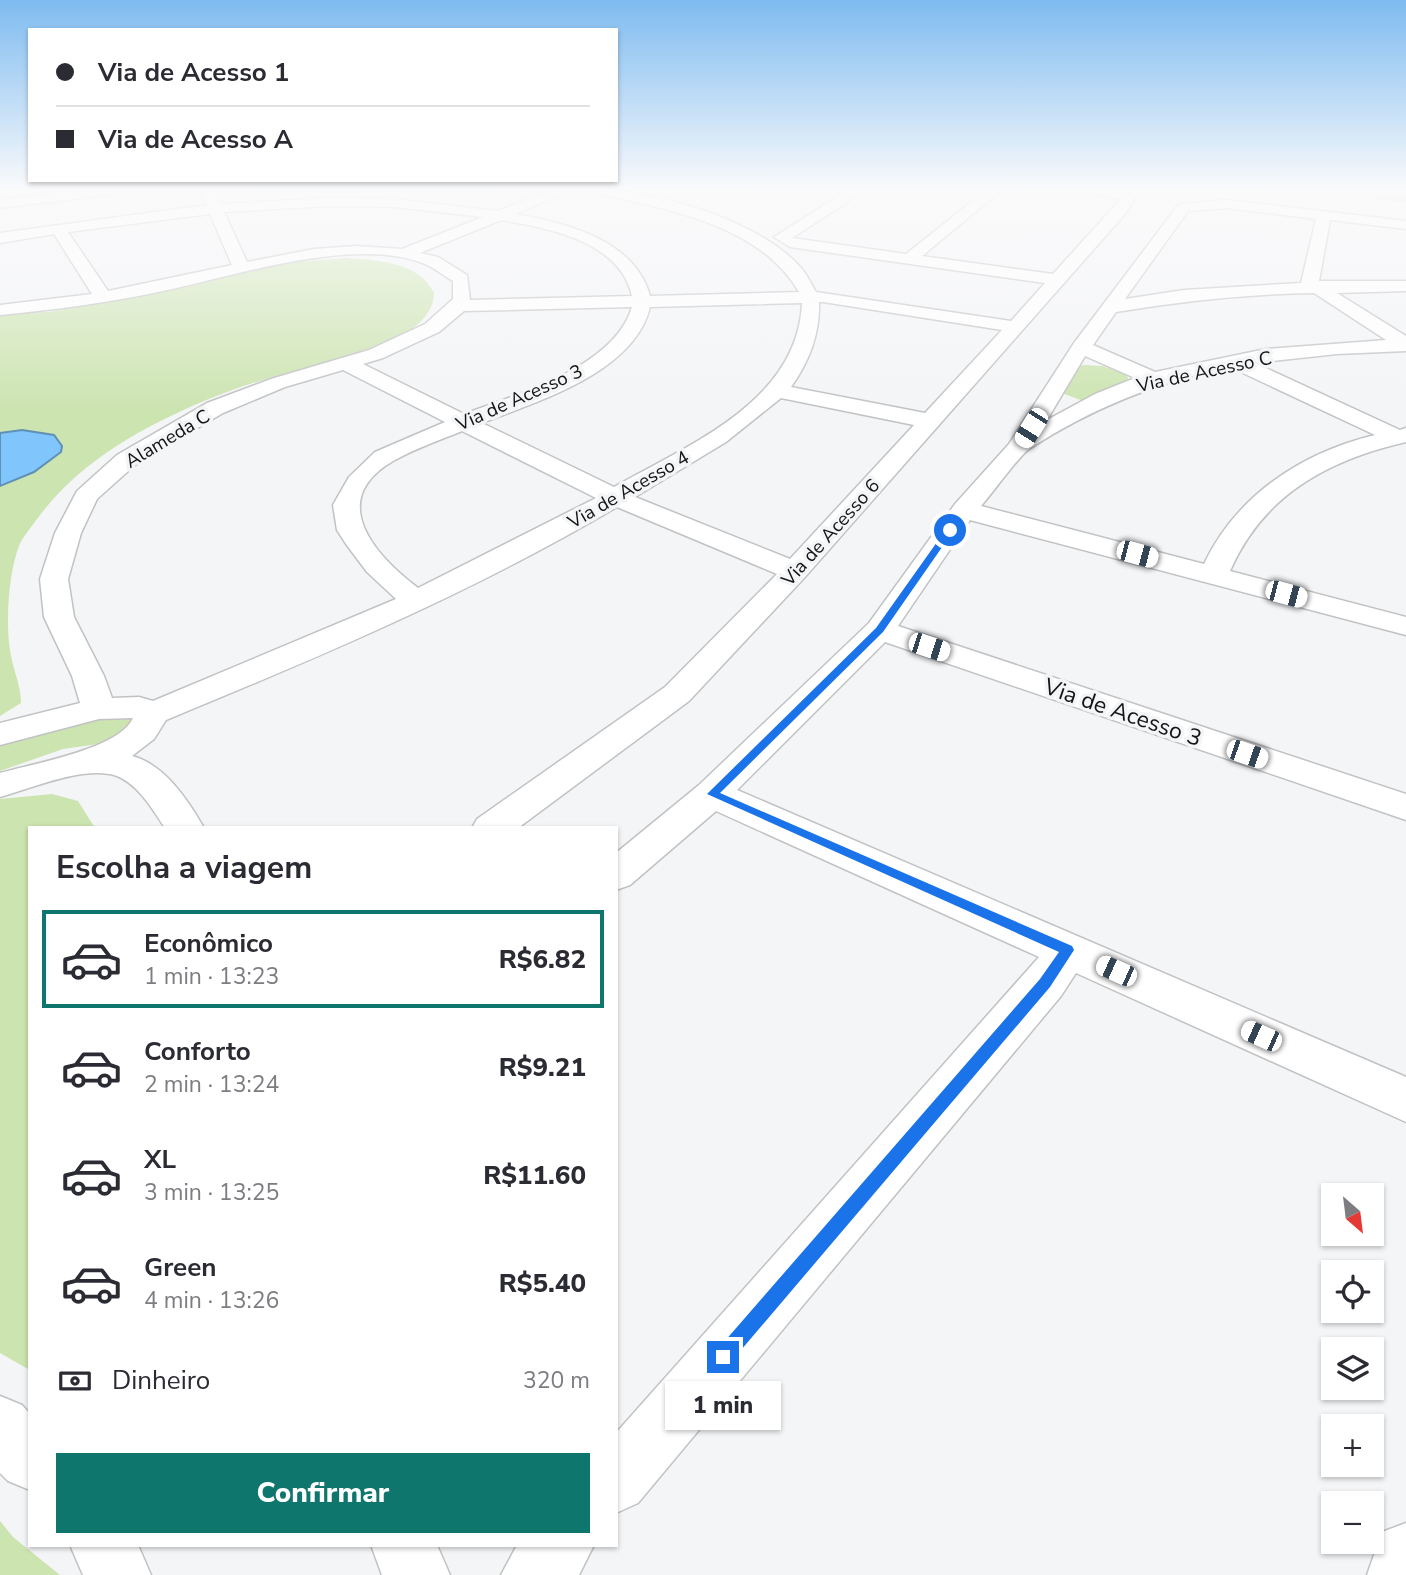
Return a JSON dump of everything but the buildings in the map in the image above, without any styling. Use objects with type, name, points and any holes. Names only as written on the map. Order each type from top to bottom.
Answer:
[{"type":"street","points":[[80,262],[103,296]]},
{"type":"street","points":[[239,262],[241,267]]},
{"type":"street","points":[[0,310],[103,296],[203,278],[264,262]]},
{"type":"street","points":[[433,262],[461,279],[462,299],[459,306],[642,299],[810,297],[852,300],[1016,327]]},
{"type":"street","points":[[622,262],[630,268],[642,299]]},
{"type":"street","points":[[789,262],[810,297]]},
{"type":"street","points":[[940,262],[1057,280]]},
{"type":"street","name":"Via de Acesso 6","points":[[494,826],[677,694],[795,571],[1073,262]]},
{"type":"street","points":[[618,872],[712,794],[880,630],[964,510],[1018,448],[1081,347],[1143,262]]},
{"type":"street","points":[[1313,262],[1309,279],[1312,286],[1406,344]]},
{"type":"street","points":[[1117,297],[1312,286],[1406,286]]},
{"type":"street","name":"Via de Acesso 4","points":[[151,714],[257,671],[416,600],[616,498],[722,435],[776,391],[804,349],[810,297]]},
{"type":"street","name":"Via de Acesso 3","points":[[416,600],[397,588],[355,541],[345,517],[348,496],[359,477],[383,457],[538,393],[600,361],[624,340],[638,320],[642,299]]},
{"type":"street","name":"Alameda C","points":[[99,709],[88,676],[59,617],[54,579],[68,533],[86,496],[126,460],[215,408],[278,383],[394,347],[432,328],[459,306]]},
{"type":"street","name":"Via de Acesso C","points":[[1018,448],[1072,413],[1129,387],[1235,362],[1357,346],[1406,344]]},
{"type":"street","points":[[1081,347],[1156,380]]},
{"type":"street","points":[[1235,362],[1401,436]]},
{"type":"street","points":[[346,364],[616,498],[795,571]]},
{"type":"street","points":[[776,391],[929,421]]},
{"type":"street","points":[[1214,574],[1232,538],[1254,509],[1290,479],[1317,463],[1401,436]]},
{"type":"street","points":[[964,510],[1406,626]]},
{"type":"street","name":"Via de Acesso 3","points":[[880,630],[1406,807]]},
{"type":"street","points":[[0,734],[99,709],[139,707],[151,714],[148,725],[138,739],[91,760],[0,785]]},
{"type":"street","points":[[91,760],[130,767],[158,790],[184,826]]},
{"type":"street","points":[[712,794],[1406,1100]]},
{"type":"street","points":[[618,1479],[1045,983],[1068,950]]},
{"type":"street","points":[[0,1427],[28,1457]]},
{"type":"street","points":[[104,1547],[117,1575]]},
{"type":"street","points":[[405,1547],[416,1575]]},
{"type":"street","points":[[536,1575],[559,1547]]},
{"type":"street","points":[[1401,1575],[1406,1556]]},
{"type":"green space","points":[[384,262],[418,274],[434,293],[429,311],[415,327],[394,340],[342,359],[265,379],[212,398],[134,435],[71,481],[27,532],[15,558],[10,585],[8,631],[21,703],[0,716],[0,313],[49,312],[167,290],[284,263]]},
{"type":"green space","points":[[1103,366],[1127,375],[1129,381],[1083,401],[1059,392],[1078,367]]},
{"type":"green space","points":[[138,711],[119,741],[63,749],[0,771],[0,744],[61,722]]},
{"type":"green space","points":[[52,794],[78,801],[94,826],[28,826],[28,1369],[0,1353],[0,799]]},
{"type":"green space","points":[[0,1521],[13,1537],[60,1575],[0,1575]]},
{"type":"water","points":[[22,430],[54,435],[62,446],[61,452],[34,472],[0,486],[0,433]]},
{"type":"route","points":[[723,1357],[1045,983],[1068,950],[712,794],[880,630],[950,530]]}]
